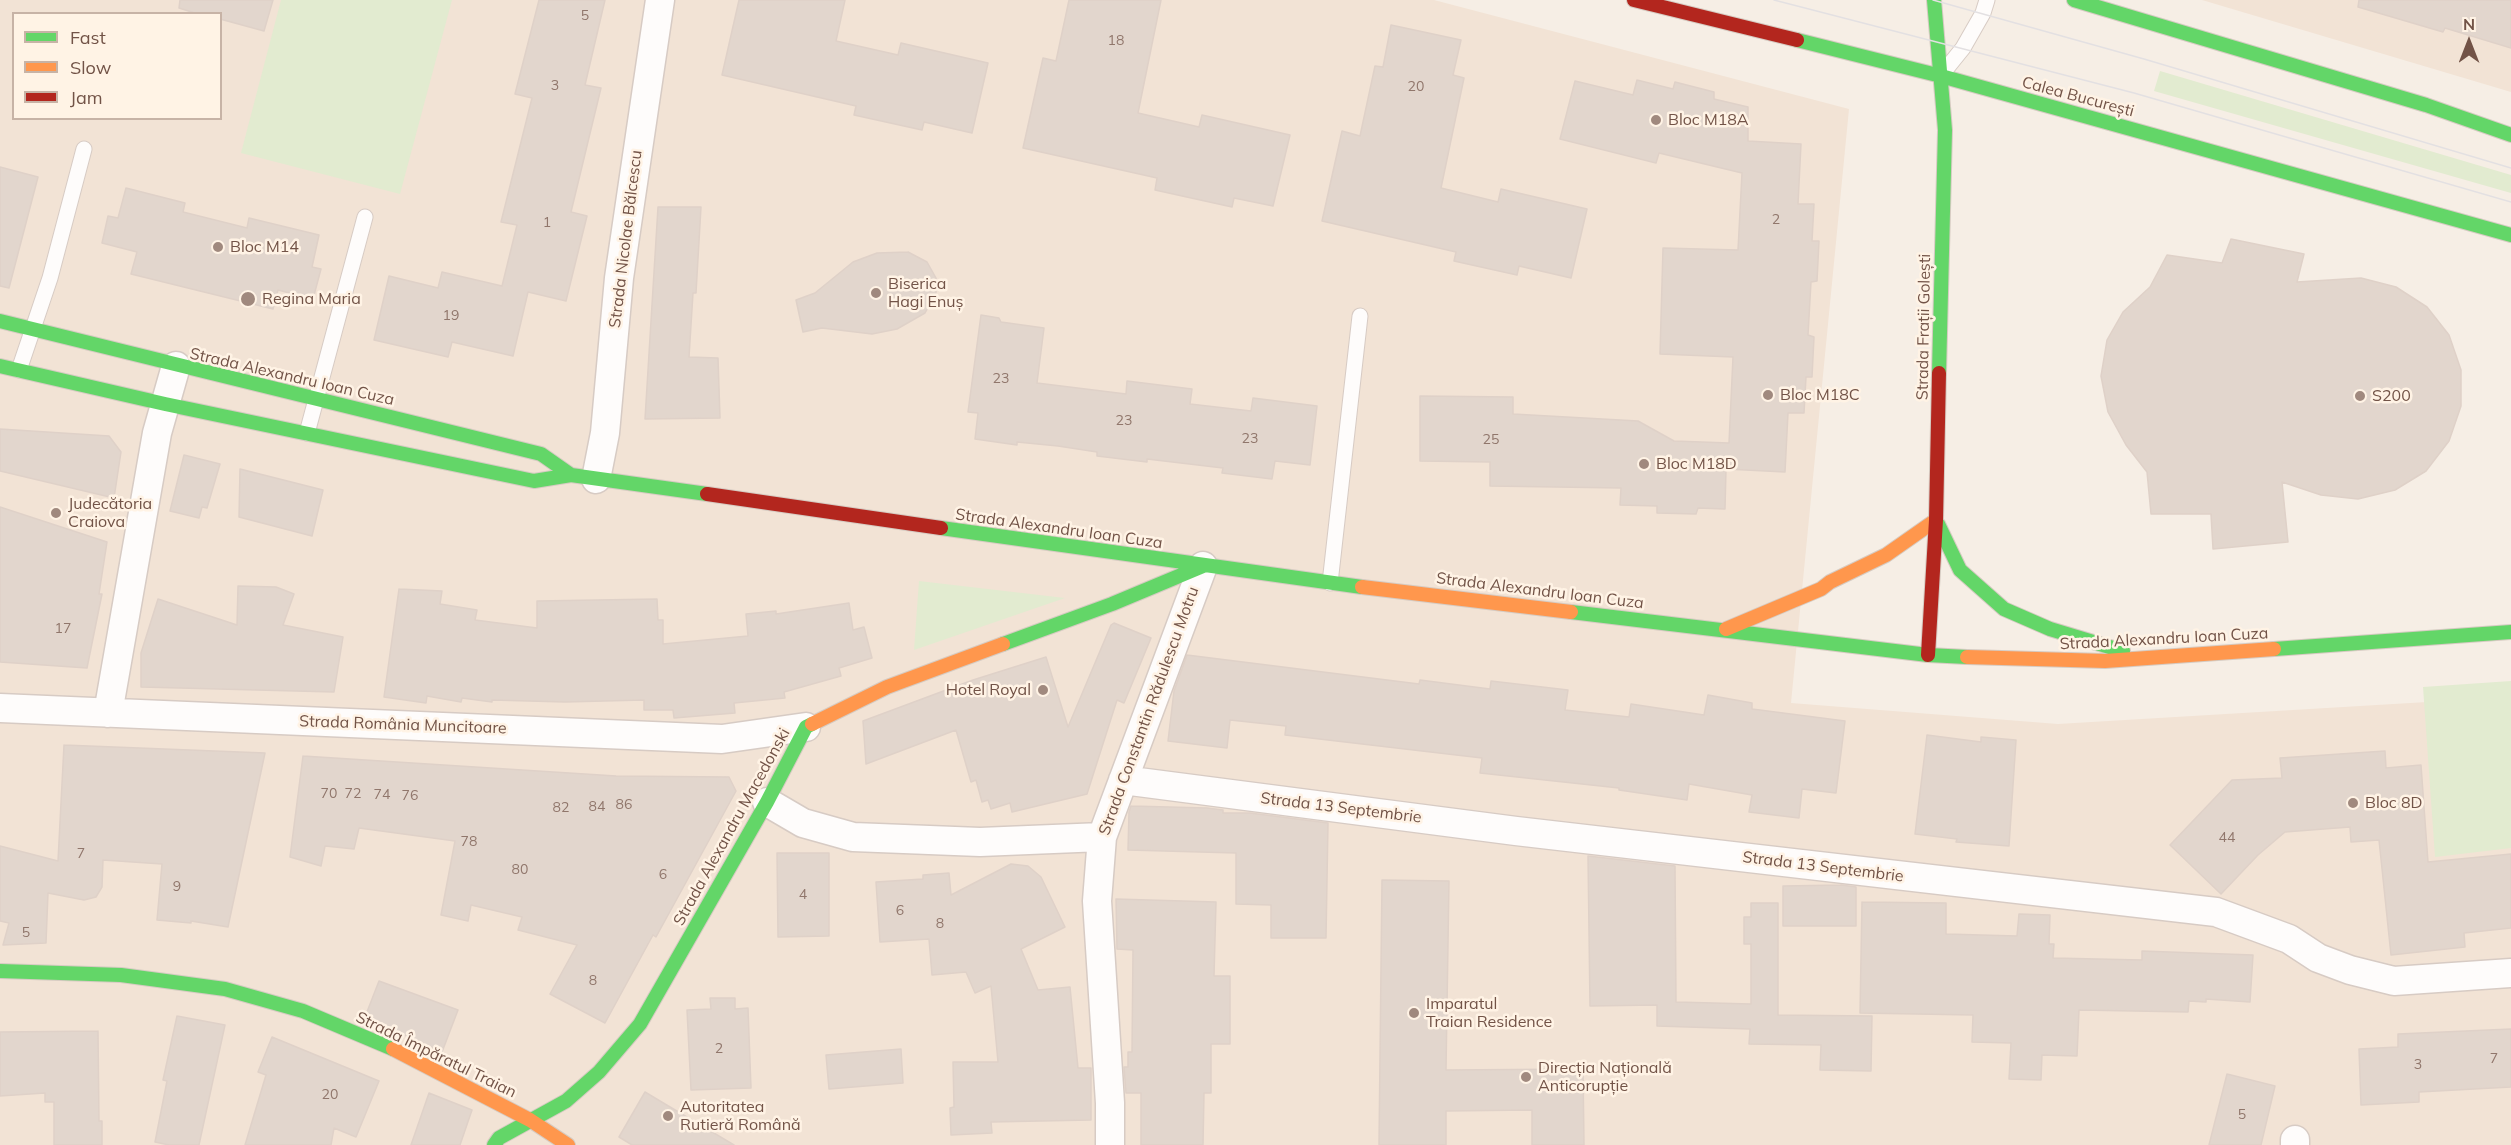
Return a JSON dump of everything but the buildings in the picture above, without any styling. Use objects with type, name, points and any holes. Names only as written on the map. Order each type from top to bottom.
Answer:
[{"type":"main road","name":"Calea București","points":[[1634,0],[1941,76],[2511,235]]},
{"type":"main road","name":"Strada Frații Golești","points":[[1928,655],[1936,520],[1945,130],[1934,0]]},
{"type":"main road","points":[[2074,0],[2426,105],[2511,135]]},
{"type":"main road","name":"Strada Alexandru Ioan Cuza","points":[[0,321],[541,454],[583,477]]},
{"type":"main road","name":"Strada Alexandru Ioan Cuza","points":[[0,366],[165,404],[534,481],[583,477],[1330,583],[1928,655],[2050,661],[2105,661],[2511,632]]},
{"type":"main road","points":[[1726,629],[1821,589],[1830,582],[1886,555],[1936,520],[1960,570],[2004,609],[2050,629],[2146,658]]},
{"type":"main road","name":"Strada Alexandru Macedonski","points":[[494,1145],[499,1138],[566,1101],[599,1072],[640,1024],[767,802],[806,727],[887,687],[1112,604],[1203,566]]},
{"type":"main road","name":"Strada Împăratul Traian","points":[[0,971],[121,975],[225,989],[292,1008],[405,1054],[530,1120],[568,1145]]},
{"type":"street","name":"Strada Nicolae Bălcescu","points":[[583,477],[605,433],[619,278],[660,0]]},
{"type":"street","points":[[108,713],[157,433],[176,366]]},
{"type":"street","name":"Strada Constantin Rădulescu Motru","points":[[1110,1145],[1110,1103],[1097,901],[1102,837],[1203,566]]},
{"type":"street","name":"Strada România Muncitoare","points":[[0,708],[722,739],[806,727]]},
{"type":"street","name":"Strada 13 Septembrie","points":[[1123,780],[1516,831],[2216,912],[2289,939],[2318,958],[2350,970],[2394,981],[2511,973]]},
{"type":"street","points":[[767,802],[803,823],[853,837],[980,843],[1102,837]]},
{"type":"lane","points":[[1941,76],[1963,48],[1983,14],[1987,0]]},
{"type":"lane","points":[[20,370],[50,278],[84,149]]},
{"type":"lane","points":[[307,433],[365,217]]},
{"type":"lane","points":[[1330,583],[1360,316]]},
{"type":"shaded area","points":[[0,0],[1434,0],[1849,109],[1791,703],[2058,724],[2511,697],[2511,1145],[0,1145]]},
{"type":"shaded area","points":[[2202,0],[2511,0],[2511,92]]},
{"type":"green space","points":[[281,0],[452,0],[400,194],[241,153]]},
{"type":"green space","points":[[2160,71],[2511,175],[2511,193],[2154,91]]},
{"type":"green space","points":[[919,581],[1065,598],[914,650]]},
{"type":"green space","points":[[2511,681],[2511,848],[2435,857],[2423,687]]},
{"type":"tram line","points":[[1774,0],[2134,93],[2511,202]]},
{"type":"tram line","points":[[1933,0],[2144,59],[2511,168]]},
{"type":"traffic: fast","points":[[1934,0],[1945,130],[1939,373]]},
{"type":"traffic: fast","points":[[2074,0],[2426,105],[2511,135]]},
{"type":"traffic: fast","points":[[1797,40],[1941,76],[2511,235]]},
{"type":"traffic: fast","points":[[0,321],[541,454],[571,475]]},
{"type":"traffic: fast","points":[[0,366],[165,404],[534,481],[571,475],[707,494]]},
{"type":"traffic: fast","points":[[1938,524],[1960,570],[2004,609],[2050,629],[2123,651]]},
{"type":"traffic: fast","points":[[941,528],[1362,587]]},
{"type":"traffic: fast","points":[[1003,644],[1112,604],[1203,566]]},
{"type":"traffic: fast","points":[[1571,612],[1928,655],[1967,657]]},
{"type":"traffic: fast","points":[[2274,649],[2511,632]]},
{"type":"traffic: fast","points":[[494,1145],[499,1138],[566,1101],[599,1072],[640,1024],[767,802],[806,727],[812,724]]},
{"type":"traffic: fast","points":[[0,971],[121,975],[225,989],[303,1011],[393,1049]]},
{"type":"traffic: slow","points":[[1726,629],[1821,589],[1830,582],[1886,555],[1936,520]]},
{"type":"traffic: slow","points":[[1362,587],[1571,612]]},
{"type":"traffic: slow","points":[[812,724],[887,687],[1003,644]]},
{"type":"traffic: slow","points":[[1967,657],[2105,661],[2274,649]]},
{"type":"traffic: slow","points":[[393,1049],[530,1120],[568,1145]]},
{"type":"traffic: jam","points":[[1634,0],[1797,40]]},
{"type":"traffic: jam","points":[[1928,655],[1936,520],[1939,373]]},
{"type":"traffic: jam","points":[[707,494],[941,528]]},
{"type":"place","name":"Bloc M18A","points":[[1656,120]]},
{"type":"place","name":"Bloc M14","points":[[218,247]]},
{"type":"place","name":"Biserica Hagi Enuș","points":[[876,293]]},
{"type":"place","name":"Regina Maria","points":[[248,299]]},
{"type":"place","name":"Bloc M18C","points":[[1768,395]]},
{"type":"place","name":"S200","points":[[2360,396]]},
{"type":"place","name":"Bloc M18D","points":[[1644,464]]},
{"type":"place","name":"Judecătoria Craiova","points":[[56,513]]},
{"type":"place","name":"Hotel Royal","points":[[1043,690]]},
{"type":"place","name":"Bloc 8D","points":[[2353,803]]},
{"type":"place","name":"Imparatul Traian Residence","points":[[1414,1013]]},
{"type":"place","name":"Direcția Națională Anticorupție","points":[[1526,1077]]},
{"type":"place","name":"Autoritatea Rutieră Română","points":[[668,1116]]}]
